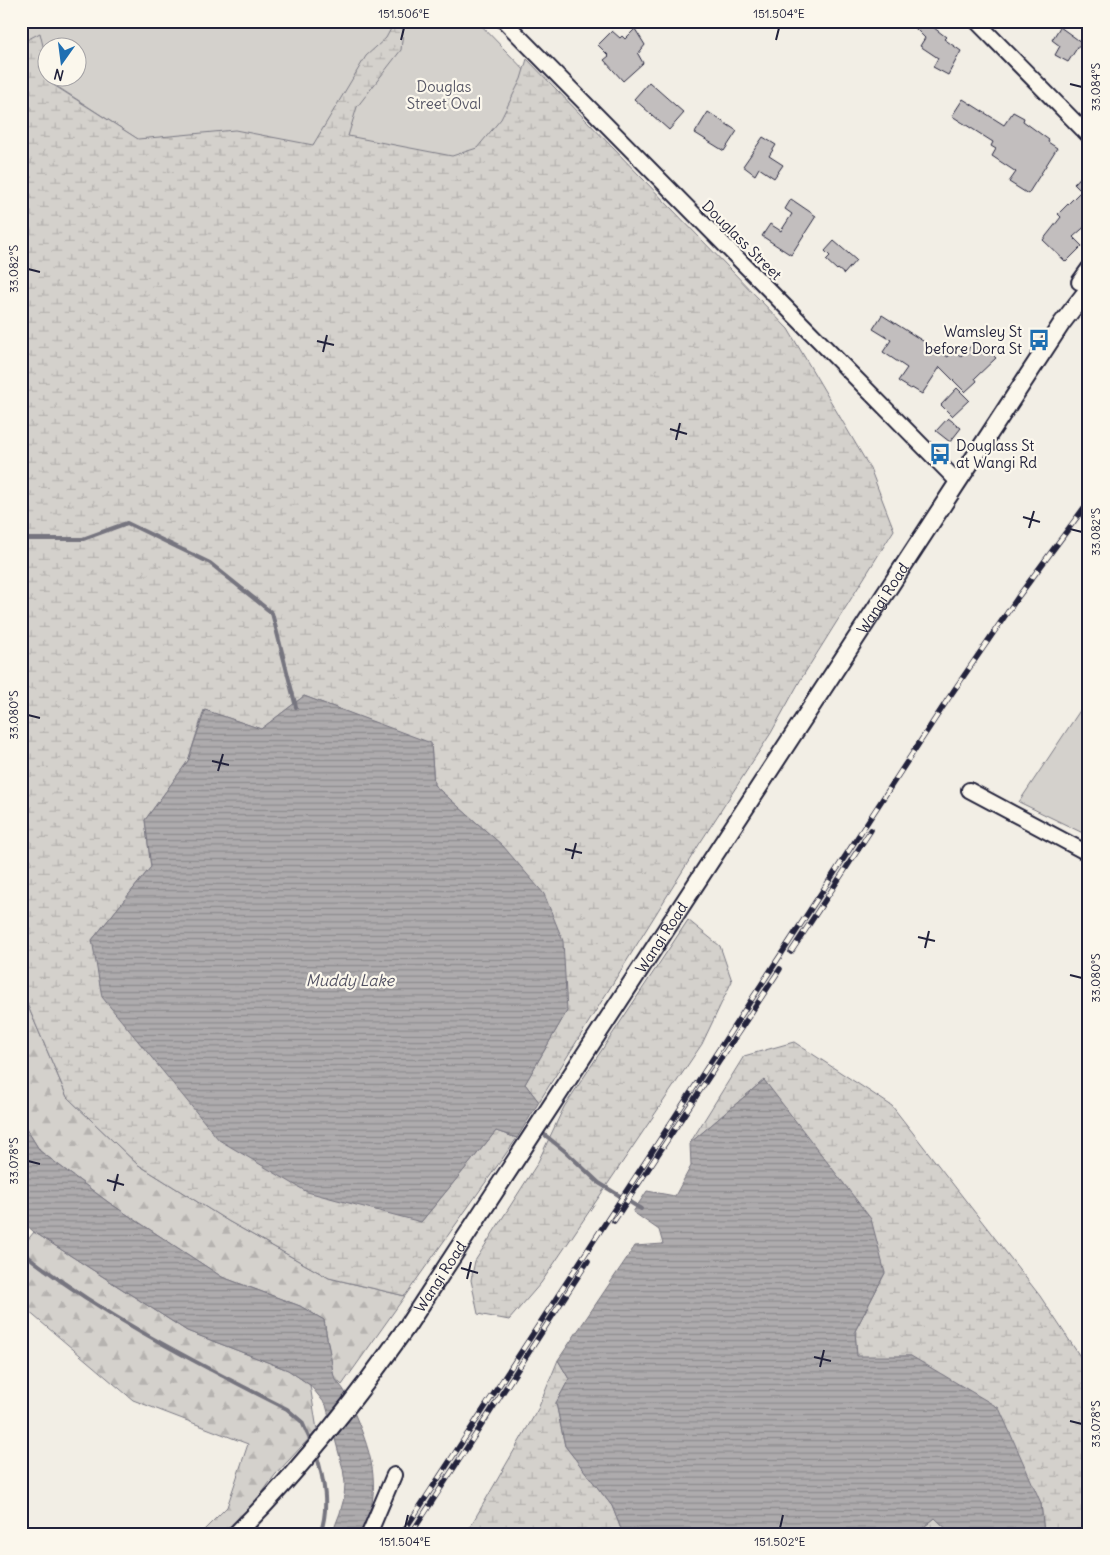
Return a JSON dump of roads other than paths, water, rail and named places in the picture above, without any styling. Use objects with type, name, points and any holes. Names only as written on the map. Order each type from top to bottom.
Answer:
[{"type":"main road","points":[[1062,323],[1084,285]]},
{"type":"main road","points":[[1062,323],[1089,298]]},
{"type":"main road","name":"Wangi Road","points":[[236,1534],[310,1454],[408,1325],[1062,323]]},
{"type":"street","name":"Douglass Street","points":[[504,21],[958,482]]},
{"type":"street","points":[[976,21],[1089,136]]},
{"type":"street","points":[[1084,285],[1089,268]]},
{"type":"street","points":[[969,790],[1089,854]]},
{"type":"street","points":[[369,1534],[394,1475]]},
{"type":"water","name":"Muddy Lake","points":[[304,696],[431,743],[434,785],[503,846],[544,894],[563,941],[567,1011],[525,1084],[539,1102],[517,1138],[496,1131],[421,1222],[307,1192],[219,1140],[102,997],[92,940],[151,867],[145,820],[188,761],[205,710],[261,729]]},
{"type":"water","points":[[764,1080],[871,1219],[885,1273],[855,1331],[857,1356],[911,1356],[999,1408],[1041,1503],[1044,1534],[952,1534],[935,1518],[915,1534],[623,1534],[612,1506],[565,1446],[556,1403],[569,1379],[558,1360],[635,1246],[663,1244],[659,1230],[633,1212],[647,1191],[675,1196],[691,1166],[690,1143]]},
{"type":"water","points":[[21,1120],[40,1151],[108,1202],[222,1277],[300,1306],[324,1320],[333,1374],[345,1392],[353,1410],[371,1461],[373,1496],[370,1514],[363,1534],[332,1534],[344,1498],[345,1483],[343,1469],[326,1405],[310,1385],[288,1370],[187,1331],[34,1232],[21,1220]]},
{"type":"waterway","points":[[21,539],[83,539],[127,523],[210,563],[272,613],[296,707]]},
{"type":"waterway","points":[[540,1131],[599,1183],[641,1209]]},
{"type":"waterway","points":[[21,1251],[52,1275],[150,1337],[287,1409],[302,1422],[312,1444]]},
{"type":"waterway","points":[[316,1453],[325,1494],[325,1514],[320,1534]]},
{"type":"railway","points":[[402,1534],[948,699],[1018,597],[1089,501]]},
{"type":"railway","points":[[791,952],[871,830]]},
{"type":"railway","points":[[614,1221],[780,969]]},
{"type":"railway","points":[[411,1534],[588,1261]]},
{"type":"place","name":"Wamsley St before Dora St","points":[[1039,340]]},
{"type":"place","name":"Douglass St at Wangi Rd","points":[[940,454]]},
{"type":"park label","name":"Douglas Street Oval","points":[[444,94]]}]
